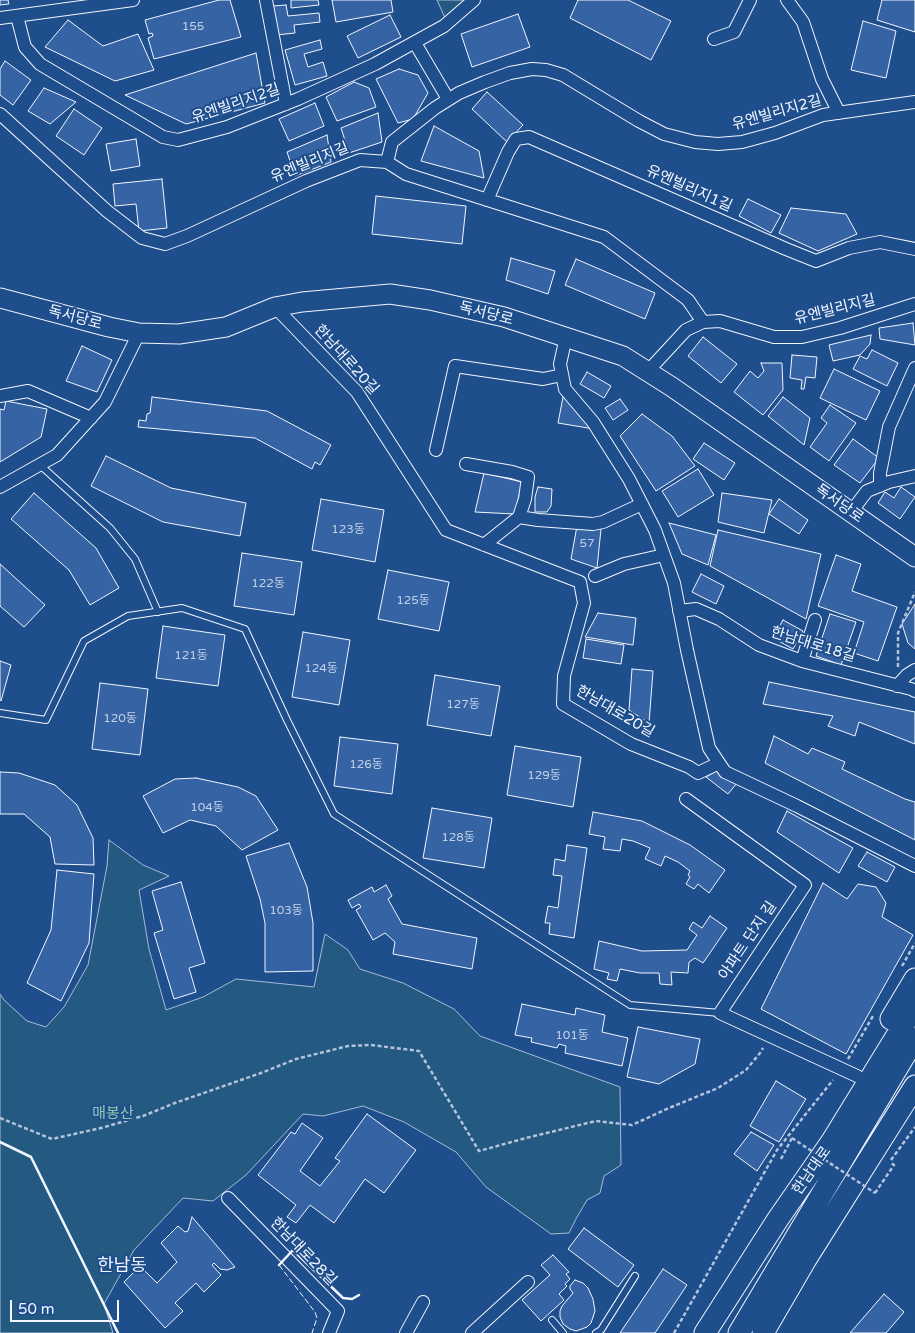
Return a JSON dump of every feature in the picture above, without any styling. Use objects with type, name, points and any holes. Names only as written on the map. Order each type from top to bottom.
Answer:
[{"type":"main road","name":"독서당로","points":[[0,298],[109,328],[139,333],[179,334],[226,327],[275,307],[302,302],[390,294],[430,300],[504,317],[623,356],[648,371],[915,557]]},
{"type":"main road","points":[[778,1219],[823,1132],[849,1073],[908,974]]},
{"type":"main road","name":"한남대로","points":[[704,1333],[778,1219],[832,1141],[915,1006]]},
{"type":"main road","name":"한남대로","points":[[739,1333],[915,1038]]},
{"type":"main road","points":[[763,1333],[806,1259],[915,1086]]},
{"type":"street","points":[[0,18],[134,0]]},
{"type":"street","points":[[266,0],[286,104]]},
{"type":"street","name":"유엔빌리지2길","points":[[17,16],[25,47],[40,64],[163,138],[178,140],[227,127],[286,104],[375,64],[444,26],[474,0]]},
{"type":"street","points":[[714,39],[734,32],[750,0]]},
{"type":"street","name":"유엔빌리지2길","points":[[787,0],[803,22],[822,79],[839,112]]},
{"type":"street","points":[[415,43],[448,99]]},
{"type":"street","name":"유엔빌리지2길","points":[[387,162],[392,142],[448,99],[510,73],[532,69],[546,70],[562,75],[664,134],[695,142],[718,144],[742,142],[774,133],[823,115],[915,102]]},
{"type":"street","name":"유엔빌리지길","points":[[0,114],[107,211],[142,238],[165,244],[187,236],[306,180],[360,160],[387,162],[406,174],[604,237],[688,300],[703,322],[720,321],[774,337],[802,338],[915,304]]},
{"type":"street","name":"유엔빌리지1길","points":[[487,200],[508,152],[516,139],[529,137],[816,261],[849,248],[880,242],[915,249]]},
{"type":"street","name":"한남대로20길","points":[[275,307],[356,392],[446,530],[580,582],[584,603],[564,676],[563,704],[631,744],[689,766],[698,773],[719,763]]},
{"type":"street","points":[[648,371],[686,330],[703,322]]},
{"type":"street","points":[[0,487],[57,455],[91,418],[105,402],[139,333]]},
{"type":"street","points":[[566,337],[560,364],[565,389],[592,422],[629,479],[655,530],[674,583],[709,748],[725,772],[915,866]]},
{"type":"street","points":[[436,450],[455,366],[543,379],[562,374]]},
{"type":"street","points":[[880,486],[880,473],[889,427],[915,368]]},
{"type":"street","points":[[0,396],[28,391],[91,418]]},
{"type":"street","points":[[466,464],[512,472],[528,477],[525,499],[519,517],[484,545]]},
{"type":"street","points":[[852,512],[867,491],[889,482],[915,476]]},
{"type":"street","points":[[519,517],[593,524],[603,522],[642,504]]},
{"type":"street","points":[[595,576],[624,564],[664,555]]},
{"type":"street","name":"한남대로18길","points":[[679,611],[696,609],[719,619],[759,645],[802,661],[915,691]]},
{"type":"street","points":[[802,661],[815,620]]},
{"type":"street","points":[[898,686],[908,674],[915,670]]},
{"type":"street","name":"아파트 단지 길","points":[[686,799],[805,885],[720,1013]]},
{"type":"street","points":[[720,1013],[849,1073]]},
{"type":"street","name":"한남대로28길","points":[[228,1198],[338,1311],[328,1333]]},
{"type":"street","points":[[472,1333],[528,1282]]},
{"type":"street","points":[[406,1333],[423,1302]]},
{"type":"lane","points":[[40,465],[110,528],[135,559],[158,612]]},
{"type":"lane","points":[[0,713],[46,720],[84,641],[128,616],[182,608],[245,629],[287,720],[334,814],[630,1005],[720,1013]]},
{"type":"lane","points":[[596,1333],[601,1330],[635,1276]]},
{"type":"lane","points":[[552,1320],[563,1333]]},
{"type":"path","points":[[898,686],[898,633],[915,592]]},
{"type":"path","points":[[908,974],[915,943]]},
{"type":"path","points":[[674,1333],[777,1150],[849,1073],[876,1010]]},
{"type":"path","points":[[0,1118],[52,1139],[143,1116],[175,1103],[261,1074],[296,1059],[348,1046],[371,1045],[419,1051],[479,1150],[596,1121],[632,1125],[718,1088],[746,1070],[760,1053],[768,1035]]},
{"type":"path","points":[[781,1158],[792,1138],[875,1192],[894,1165],[890,1162]]},
{"type":"green space","points":[[437,0],[468,0],[446,20]]},
{"type":"green space","name":"매봉산","points":[[109,840],[143,865],[169,876],[139,890],[149,949],[166,1010],[203,997],[236,979],[314,987],[325,934],[348,950],[360,969],[403,983],[454,1009],[480,1036],[620,1087],[621,1165],[604,1176],[600,1193],[587,1200],[569,1233],[551,1234],[486,1187],[456,1152],[404,1122],[363,1106],[323,1116],[303,1114],[246,1175],[213,1201],[183,1198],[134,1250],[104,1304],[113,1333],[0,1333],[0,994],[27,1021],[46,1027],[64,1007],[88,965],[107,866]]},
{"type":"building","points":[[0,0],[8,0],[9,4],[0,5]]},
{"type":"building","points":[[219,0],[230,0],[241,37],[154,59],[148,38],[153,36],[152,33],[149,34],[145,20]]},
{"type":"building","points":[[291,0],[318,0],[319,5],[291,8]]},
{"type":"building","points":[[332,0],[391,0],[393,12],[336,22]]},
{"type":"building","points":[[578,0],[628,0],[671,21],[651,60],[570,18]]},
{"type":"building","points":[[882,0],[915,0],[915,32],[877,20]]},
{"type":"building","points":[[286,5],[288,16],[319,13],[320,22],[294,25],[295,33],[276,35],[273,6]]},
{"type":"building","points":[[518,14],[530,47],[472,67],[461,34]]},
{"type":"building","points":[[390,15],[401,37],[358,58],[347,36]]},
{"type":"building","points":[[68,20],[103,46],[138,34],[154,70],[115,81],[45,47]]},
{"type":"building","points":[[863,21],[896,31],[886,78],[851,70]]},
{"type":"building","points":[[320,40],[322,49],[304,54],[308,67],[323,62],[327,76],[295,85],[285,50]]},
{"type":"building","points":[[256,53],[265,103],[186,124],[125,95]]},
{"type":"building","points":[[5,61],[31,80],[13,105],[0,95],[0,69]]},
{"type":"building","points":[[399,69],[418,75],[428,93],[413,119],[398,123],[376,79]]},
{"type":"building","points":[[354,82],[369,88],[376,107],[337,121],[326,97]]},
{"type":"building","points":[[44,88],[76,102],[50,124],[28,111]]},
{"type":"building","points":[[487,92],[523,125],[507,142],[472,109]]},
{"type":"building","points":[[315,103],[324,126],[289,141],[279,119]]},
{"type":"building","points":[[74,109],[102,128],[84,155],[56,136]]},
{"type":"building","points":[[378,113],[382,142],[349,153],[341,128]]},
{"type":"building","points":[[434,126],[479,151],[484,178],[421,161]]},
{"type":"building","points":[[327,135],[331,162],[295,176],[287,152]]},
{"type":"building","points":[[136,139],[140,166],[111,171],[106,144]]},
{"type":"building","points":[[162,179],[167,228],[139,231],[136,204],[115,206],[113,184]]},
{"type":"building","points":[[376,196],[466,206],[462,244],[372,234]]},
{"type":"building","points":[[748,199],[781,215],[771,233],[739,216]]},
{"type":"building","points":[[791,208],[846,214],[857,234],[818,251],[779,233]]},
{"type":"building","points":[[511,258],[555,271],[548,294],[506,280]]},
{"type":"building","points":[[576,259],[655,293],[645,319],[565,285]]},
{"type":"building","points":[[913,323],[915,345],[880,339],[879,328]]},
{"type":"building","points":[[871,335],[870,344],[860,355],[833,361],[829,345]]},
{"type":"building","points":[[703,337],[737,364],[721,383],[688,356]]},
{"type":"building","points":[[82,346],[112,360],[97,392],[66,381]]},
{"type":"building","points":[[872,350],[898,363],[887,386],[853,369],[860,356],[867,359]]},
{"type":"building","points":[[792,355],[817,357],[815,378],[806,377],[804,389],[801,389],[802,380],[790,378]]},
{"type":"building","points":[[761,363],[782,363],[783,390],[763,415],[734,392],[750,371],[758,378],[764,371]]},
{"type":"building","points":[[834,369],[880,391],[866,420],[820,398]]},
{"type":"building","points":[[587,372],[611,386],[604,398],[580,384]]},
{"type":"building","points":[[564,392],[594,429],[558,423]]},
{"type":"building","points":[[152,397],[267,411],[331,445],[320,465],[315,462],[312,469],[255,438],[138,427],[139,420],[146,421],[147,414],[150,413]]},
{"type":"building","points":[[783,397],[810,418],[804,445],[768,416]]},
{"type":"building","points":[[620,399],[628,410],[613,420],[605,408]]},
{"type":"building","points":[[6,401],[47,409],[41,437],[0,462],[0,409],[4,410]]},
{"type":"building","points":[[830,405],[856,423],[829,461],[810,447],[827,423],[821,418]]},
{"type":"building","points":[[642,414],[672,436],[695,466],[656,491],[620,436]]},
{"type":"building","points":[[853,439],[879,458],[860,483],[834,465]]},
{"type":"building","points":[[704,443],[735,463],[724,480],[693,459]]},
{"type":"building","points":[[106,456],[171,488],[246,503],[240,536],[163,522],[91,486]]},
{"type":"building","points":[[698,469],[714,495],[678,517],[662,491]]},
{"type":"building","points":[[484,473],[522,482],[515,514],[475,512]]},
{"type":"building","points":[[538,487],[552,489],[551,506],[547,512],[535,512],[535,497]]},
{"type":"building","points":[[901,487],[915,497],[900,519],[878,503],[885,492],[894,498]]},
{"type":"building","points":[[34,493],[96,548],[119,588],[90,605],[69,570],[11,519]]},
{"type":"building","points":[[722,493],[772,500],[764,533],[718,522]]},
{"type":"building","points":[[321,499],[384,510],[375,562],[312,550]]},
{"type":"building","points":[[779,499],[808,520],[799,534],[769,514]]},
{"type":"building","points":[[669,523],[716,535],[708,565],[682,554]]},
{"type":"building","points":[[577,526],[601,529],[597,568],[571,559]]},
{"type":"building","points":[[718,530],[821,554],[806,619],[710,566]]},
{"type":"building","points":[[242,553],[302,562],[294,615],[234,606]]},
{"type":"building","points":[[836,555],[861,564],[852,591],[897,607],[878,661],[854,653],[864,622],[818,606]]},
{"type":"building","points":[[0,564],[45,605],[24,627],[0,606]]},
{"type":"building","points":[[388,570],[449,582],[439,631],[378,619]]},
{"type":"building","points":[[701,574],[724,586],[716,604],[692,592]]},
{"type":"building","points":[[915,604],[915,649],[908,643],[902,624]]},
{"type":"building","points":[[598,613],[636,618],[633,645],[585,637]]},
{"type":"building","points":[[830,614],[856,622],[841,665],[816,656]]},
{"type":"building","points":[[783,620],[803,631],[793,649],[773,638]]},
{"type":"building","points":[[163,626],[225,635],[218,686],[156,678]]},
{"type":"building","points":[[303,632],[350,640],[339,705],[292,697]]},
{"type":"building","points":[[586,639],[624,645],[621,664],[583,658]]},
{"type":"building","points":[[0,661],[11,665],[1,701],[0,700]]},
{"type":"building","points":[[632,669],[653,671],[649,723],[629,710]]},
{"type":"building","points":[[435,675],[500,686],[491,736],[427,725]]},
{"type":"building","points":[[769,682],[915,712],[915,744],[859,722],[855,736],[828,726],[833,716],[763,704]]},
{"type":"building","points":[[100,683],[148,689],[140,755],[92,749]]},
{"type":"building","points":[[774,736],[808,754],[812,748],[845,762],[842,769],[915,802],[915,840],[765,763]]},
{"type":"building","points":[[340,737],[398,744],[392,794],[334,786]]},
{"type":"building","points":[[515,746],[581,757],[573,807],[507,795]]},
{"type":"building","points":[[718,770],[737,783],[728,794],[706,777]]},
{"type":"building","points":[[0,772],[19,773],[55,785],[77,805],[93,838],[94,865],[55,864],[50,837],[24,814],[0,814]]},
{"type":"building","points":[[196,778],[238,787],[256,796],[278,830],[242,850],[216,826],[190,820],[163,833],[143,796],[175,779]]},
{"type":"building","points":[[432,808],[492,818],[484,868],[423,858]]},
{"type":"building","points":[[787,811],[853,848],[839,873],[777,832]]},
{"type":"building","points":[[593,812],[642,821],[690,845],[725,870],[709,893],[698,884],[694,889],[686,884],[690,877],[688,875],[690,871],[678,862],[665,856],[661,866],[645,859],[650,848],[622,839],[620,851],[603,849],[605,837],[589,834]]},
{"type":"building","points":[[289,843],[307,887],[313,923],[313,971],[265,972],[265,923],[260,899],[246,856]]},
{"type":"building","points":[[567,845],[587,848],[574,938],[549,934],[550,923],[545,923],[548,906],[558,908],[562,876],[553,875],[555,859],[565,861]]},
{"type":"building","points":[[867,852],[895,867],[887,882],[858,866]]},
{"type":"building","points":[[57,870],[94,874],[89,943],[61,1001],[27,983],[51,930]]},
{"type":"building","points":[[181,882],[205,963],[189,968],[196,992],[174,999],[154,933],[163,930],[152,891]]},
{"type":"building","points":[[823,883],[847,899],[858,884],[876,887],[886,903],[882,917],[913,935],[846,1054],[761,1009]]},
{"type":"building","points":[[386,885],[392,896],[388,899],[402,924],[477,938],[472,969],[393,954],[395,942],[385,933],[373,940],[356,910],[361,907],[359,904],[352,908],[348,900],[372,887],[374,892]]},
{"type":"building","points":[[710,916],[727,928],[703,963],[695,958],[689,962],[688,973],[671,972],[672,985],[660,984],[659,973],[640,973],[620,969],[617,981],[607,979],[609,973],[594,969],[599,941],[642,951],[687,950],[697,935],[689,929],[693,922],[702,928]]},
{"type":"building","points":[[522,1004],[575,1015],[576,1008],[605,1015],[602,1032],[628,1038],[622,1066],[565,1053],[566,1046],[559,1044],[557,1048],[531,1042],[532,1038],[515,1035]]},
{"type":"building","points":[[638,1027],[700,1039],[695,1064],[659,1084],[627,1077]]},
{"type":"building","points":[[776,1081],[806,1099],[779,1142],[750,1126]]},
{"type":"building","points":[[367,1114],[416,1150],[384,1193],[365,1179],[334,1223],[310,1205],[296,1223],[287,1217],[296,1205],[258,1175],[291,1132],[295,1134],[302,1123],[323,1138],[300,1171],[320,1186],[340,1161],[335,1158]]},
{"type":"building","points":[[751,1132],[774,1145],[757,1171],[734,1154]]},
{"type":"building","points":[[192,1217],[235,1267],[227,1270],[220,1269],[214,1263],[212,1265],[221,1275],[204,1292],[196,1283],[175,1303],[183,1311],[165,1328],[124,1282],[140,1266],[157,1283],[177,1262],[161,1243],[178,1226],[185,1232],[188,1231]]},
{"type":"building","points":[[584,1228],[634,1265],[618,1287],[568,1249]]},
{"type":"building","points":[[553,1255],[569,1272],[566,1274],[570,1279],[565,1284],[567,1286],[559,1294],[564,1300],[541,1321],[522,1300],[550,1275],[541,1265]]},
{"type":"building","points":[[663,1269],[687,1285],[655,1333],[620,1333]]},
{"type":"building","points":[[575,1280],[583,1283],[588,1288],[593,1299],[595,1311],[591,1323],[587,1327],[576,1331],[563,1324],[560,1317],[562,1306],[573,1293],[570,1286]]},
{"type":"building","points":[[884,1294],[904,1312],[886,1333],[850,1333]]},
{"type":"fence","points":[[279,1265],[315,1312],[317,1318],[312,1333]]},
{"type":"wall","points":[[0,1142],[31,1157],[118,1333]]},
{"type":"wall","points":[[279,1265],[293,1250],[343,1298],[352,1299],[359,1295]]},
{"type":"district","name":"한남동","points":[[122,1266]]}]
